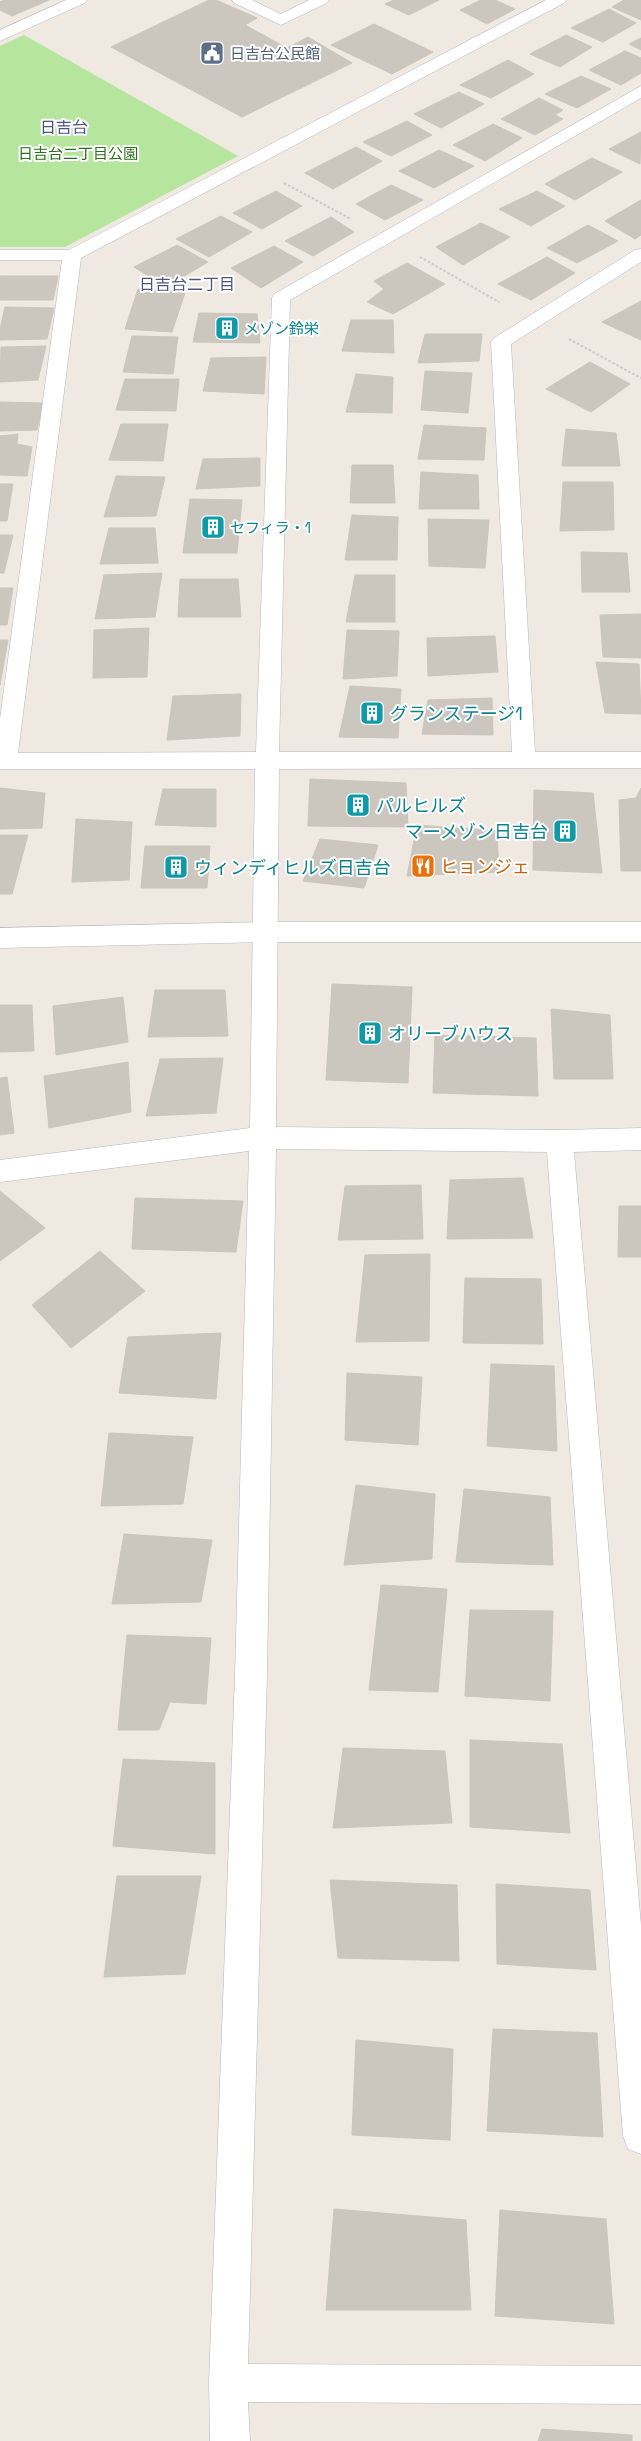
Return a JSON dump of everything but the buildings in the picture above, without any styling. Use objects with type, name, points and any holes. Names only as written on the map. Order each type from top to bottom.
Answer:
[{"type":"street","points":[[0,36],[79,0]]},
{"type":"street","points":[[240,0],[281,20],[321,0]]},
{"type":"street","points":[[0,255],[72,255],[558,0]]},
{"type":"street","points":[[230,2441],[228,2382],[251,1675],[266,932],[267,760],[282,298],[641,91]]},
{"type":"street","points":[[524,761],[501,342],[641,254]]},
{"type":"street","points":[[72,255],[3,760],[641,760]]},
{"type":"street","points":[[0,938],[266,932],[641,932]]},
{"type":"street","points":[[0,1171],[261,1138],[641,1139]]},
{"type":"street","points":[[560,1140],[641,2136]]},
{"type":"street","points":[[228,2382],[641,2385]]},
{"type":"path","points":[[248,163],[641,378]]},
{"type":"green space","name":"日吉台二丁目公園","points":[[24,35],[238,156],[65,247],[0,247],[0,46]]},
{"type":"place","name":"日吉台公民館","points":[[212,53]]},
{"type":"place","name":"メゾン鈴栄","points":[[227,328]]},
{"type":"place","name":"セフィラ・1","points":[[213,527]]},
{"type":"place","name":"グランステージ1","points":[[372,713]]},
{"type":"place","name":"パルヒルズ","points":[[358,805]]},
{"type":"place","name":"マーメゾン日吉台","points":[[565,831]]},
{"type":"place","name":"ヒョンジェ","points":[[423,866]]},
{"type":"place","name":"ウィンディヒルズ日吉台","points":[[176,867]]},
{"type":"place","name":"オリーブハウス","points":[[370,1033]]},
{"type":"district","name":"日吉台","points":[[64,127]]},
{"type":"district","name":"日吉台二丁目","points":[[187,284]]}]
